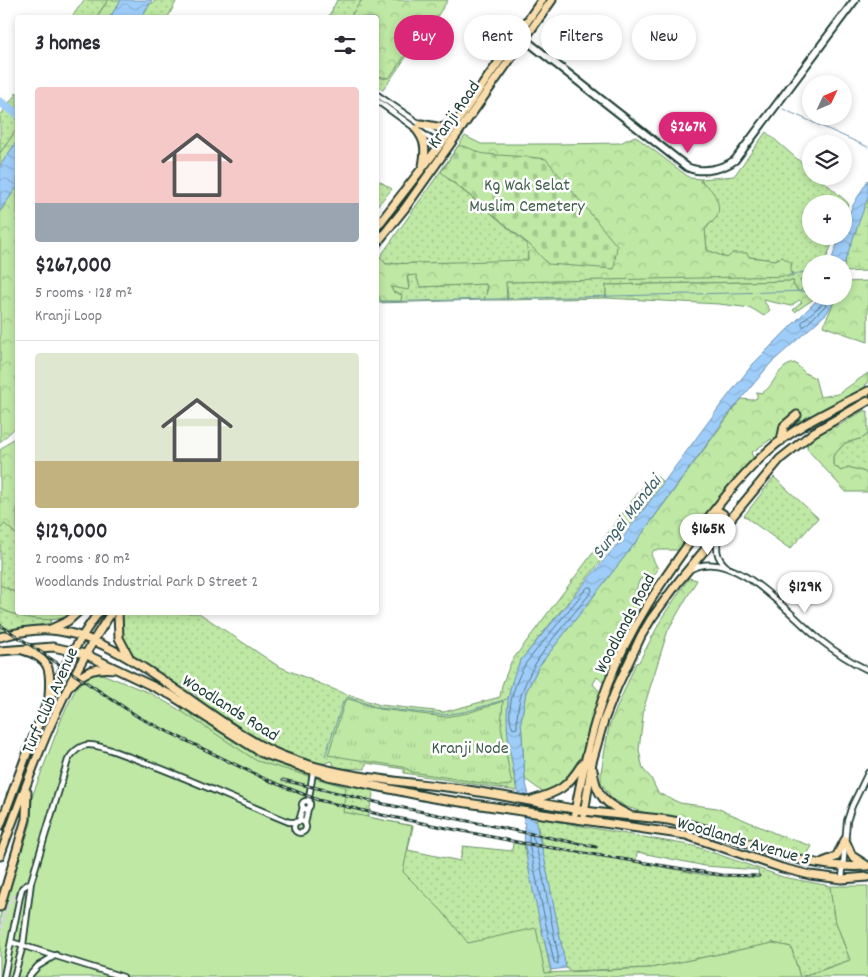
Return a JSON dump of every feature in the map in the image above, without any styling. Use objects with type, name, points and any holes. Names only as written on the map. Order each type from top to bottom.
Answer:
[{"type":"main road","name":"Kranji Road","points":[[531,16],[542,0]]},
{"type":"main road","name":"Kranji Road","points":[[531,29],[552,0]]},
{"type":"main road","name":"Kranji Road","points":[[379,240],[405,208],[459,119],[500,60]]},
{"type":"main road","name":"Kranji Road","points":[[379,224],[423,166],[444,145],[508,60]]},
{"type":"main road","points":[[423,166],[425,146],[418,127],[442,128],[459,119]]},
{"type":"main road","points":[[395,204],[405,208]]},
{"type":"main road","name":"Woodlands Road","points":[[574,818],[608,683],[637,622],[667,574],[740,479],[781,441],[817,418],[868,391]]},
{"type":"main road","name":"Woodlands Road","points":[[0,651],[42,646],[85,654],[171,695],[256,750],[274,759],[313,772],[395,791],[583,819],[588,761],[617,687],[641,636],[687,571],[769,471],[796,445],[814,432],[868,401]]},
{"type":"main road","points":[[781,441],[784,426],[797,414]]},
{"type":"main road","points":[[713,512],[718,511],[723,514],[726,523]]},
{"type":"main road","points":[[50,630],[68,621],[75,615]]},
{"type":"main road","points":[[73,651],[97,615]]},
{"type":"main road","points":[[93,640],[110,615]]},
{"type":"main road","points":[[118,615],[119,638],[124,651],[131,660]]},
{"type":"main road","name":"Woodlands Road","points":[[0,637],[50,630],[93,640],[131,660],[229,727],[263,747],[291,759],[330,770],[490,793],[584,811]]},
{"type":"main road","name":"Turf Club Avenue","points":[[0,856],[65,692],[93,640]]},
{"type":"main road","points":[[19,649],[37,655],[45,662],[51,678],[49,699]]},
{"type":"main road","name":"Turf Club Avenue","points":[[0,826],[49,699],[73,651]]},
{"type":"main road","points":[[65,692],[81,675],[89,670],[100,668],[122,670]]},
{"type":"main road","points":[[529,801],[563,788],[588,761]]},
{"type":"main road","points":[[588,761],[600,796],[613,807],[635,818]]},
{"type":"main road","points":[[0,907],[26,819],[27,786]]},
{"type":"main road","points":[[490,793],[498,800],[494,806]]},
{"type":"main road","name":"Woodlands Avenue 3","points":[[584,811],[664,820],[688,825],[810,863],[843,867],[868,865]]},
{"type":"main road","name":"Woodlands Avenue 3","points":[[583,819],[686,835],[782,868],[810,875],[842,879],[868,877]]},
{"type":"main road","points":[[810,863],[833,859],[840,852],[845,840]]},
{"type":"main road","points":[[845,840],[854,858],[868,865]]},
{"type":"street","points":[[531,44],[687,167],[697,170],[718,168],[735,160],[855,0]]},
{"type":"street","points":[[379,96],[418,127]]},
{"type":"street","points":[[379,102],[444,145]]},
{"type":"street","points":[[720,531],[717,553],[720,561],[763,589],[828,646],[868,670]]},
{"type":"street","points":[[687,571],[706,563],[730,569]]},
{"type":"street","points":[[14,977],[23,946],[31,882],[71,754],[88,745],[163,769],[289,822],[301,822]]},
{"type":"street","points":[[294,828],[301,822],[307,806],[313,772]]},
{"type":"street","points":[[842,879],[845,840],[850,812],[868,773]]},
{"type":"street","points":[[307,799],[307,806]]},
{"type":"street","points":[[289,822],[298,833],[303,833],[306,829],[301,822]]},
{"type":"street","points":[[4,977],[22,888],[31,882]]},
{"type":"street","points":[[11,942],[123,977]]},
{"type":"street","points":[[28,977],[38,966],[56,955]]},
{"type":"green space","points":[[84,0],[108,0],[97,15],[73,15]]},
{"type":"green space","points":[[108,0],[121,0],[111,15],[98,15]]},
{"type":"green space","points":[[157,0],[177,0],[169,15],[143,15],[150,4]]},
{"type":"green space","points":[[337,0],[362,0],[351,15],[330,15]]},
{"type":"green space","points":[[362,0],[448,0],[438,15],[394,15],[394,60],[402,60],[389,78],[379,76],[379,15],[351,15]]},
{"type":"green space","points":[[400,60],[404,60],[383,90],[379,88],[379,77],[385,79]]},
{"type":"green space","points":[[15,95],[15,132],[0,153],[0,116]]},
{"type":"green space","points":[[15,132],[15,144],[0,166],[0,153]]},
{"type":"green space","points":[[766,132],[802,163],[802,185],[828,185],[839,195],[802,195],[802,245],[831,245],[828,255],[802,255],[802,289],[799,292],[793,281],[606,285],[606,298],[507,300],[508,294],[505,282],[793,275],[782,257],[775,260],[749,257],[727,258],[707,250],[705,229],[716,218],[701,179],[734,176]]},
{"type":"green space","points":[[465,136],[481,144],[559,144],[620,143],[635,136],[690,178],[701,179],[700,182],[709,187],[716,197],[719,207],[718,213],[716,218],[705,229],[707,250],[727,258],[733,253],[747,253],[749,257],[775,260],[782,257],[792,263],[790,272],[794,276],[506,282],[507,300],[484,300],[488,288],[486,284],[420,287],[416,275],[407,276],[409,290],[391,287],[393,292],[402,295],[401,301],[381,301],[379,297],[380,257],[386,264],[528,260],[527,244],[520,236],[447,178],[444,165],[455,172],[458,169],[447,162]]},
{"type":"green space","name":"Kg Wak Selat Muslim Cemetery","points":[[458,146],[485,154],[546,159],[617,246],[614,269],[548,264],[531,246],[441,172]]},
{"type":"green space","points":[[447,162],[458,169],[457,184],[527,244],[528,261],[386,264],[380,257]]},
{"type":"green space","points":[[379,181],[392,189],[379,204]]},
{"type":"green space","points":[[15,190],[15,428],[0,442],[0,211]]},
{"type":"green space","points":[[868,197],[868,271],[852,272],[852,255],[846,255],[849,245],[852,245],[852,233]]},
{"type":"green space","points":[[416,274],[420,287],[486,284],[487,298],[484,300],[379,303],[379,297],[381,301],[393,292],[391,287],[410,288],[407,276]]},
{"type":"green space","points":[[794,281],[793,285],[799,292],[802,289],[802,302],[799,300],[791,306],[763,300],[770,310],[764,316],[751,308],[719,304],[606,298],[606,285]]},
{"type":"green space","points":[[868,281],[868,342],[823,326],[833,305],[852,305],[852,282]]},
{"type":"green space","points":[[802,302],[802,305],[805,305],[795,312],[793,310]]},
{"type":"green space","points":[[795,363],[805,373],[815,378],[820,397],[838,394],[868,373],[868,383],[865,385],[866,388],[774,444],[771,439],[751,453],[755,460],[681,550],[654,550],[651,555],[658,569],[650,577],[640,579],[633,598],[637,605],[622,646],[618,648],[615,655],[617,658],[605,684],[597,677],[593,684],[601,693],[578,763],[559,784],[544,793],[525,779],[521,721],[526,692],[539,666],[636,542],[741,399],[752,400],[757,398],[757,392],[762,393],[767,390],[784,368]]},
{"type":"green space","points":[[863,411],[868,411],[868,434],[863,438],[845,443],[833,456],[833,465],[841,471],[848,467],[865,472],[868,476],[868,492],[846,492],[807,449],[808,440],[830,426],[836,427]]},
{"type":"green space","points":[[868,434],[868,476],[865,472],[848,467],[841,471],[833,465],[833,456],[845,443],[863,438]]},
{"type":"green space","points":[[15,437],[15,533],[5,524],[0,529],[0,450]]},
{"type":"green space","points":[[653,473],[664,483],[521,660],[516,672],[511,705],[512,762],[517,791],[404,773],[404,769],[366,763],[365,769],[335,768],[332,761],[322,764],[270,746],[202,703],[195,694],[182,690],[135,658],[122,639],[121,620],[122,615],[202,615],[278,666],[340,692],[380,705],[444,712],[500,697],[502,685],[511,662]]},
{"type":"green space","points":[[774,477],[818,518],[790,549],[744,516]]},
{"type":"green space","points":[[5,524],[15,533],[15,592],[0,585],[0,529]]},
{"type":"green space","points":[[689,578],[697,580],[668,630],[644,707],[639,750],[643,769],[651,778],[658,793],[680,803],[717,808],[779,835],[812,846],[804,860],[626,807],[610,797],[601,782],[609,726],[636,663],[639,662],[663,616]]},
{"type":"green space","points":[[0,585],[15,592],[15,615],[0,608]]},
{"type":"green space","points":[[0,608],[15,613],[15,615],[51,619],[50,623],[0,633]]},
{"type":"green space","points":[[15,615],[69,615],[53,620]]},
{"type":"green space","points":[[102,674],[150,693],[178,709],[257,761],[346,787],[343,812],[412,826],[403,872],[442,911],[468,943],[536,928],[545,973],[651,968],[773,943],[791,947],[800,977],[0,977],[0,916],[31,823],[32,797],[63,715],[76,688],[88,675]]},
{"type":"green space","name":"Kranji Node","points":[[349,699],[379,709],[445,717],[468,713],[503,701],[501,727],[512,785],[500,786],[412,772],[403,767],[328,755],[345,701]]},
{"type":"green space","points":[[183,707],[241,743],[277,762],[313,775],[374,790],[368,817],[413,826],[408,850],[460,861],[463,846],[512,851],[513,843],[524,845],[552,977],[487,977],[178,715]]},
{"type":"green space","points":[[536,818],[694,846],[783,877],[830,886],[834,917],[850,960],[800,977],[791,947],[773,943],[651,968],[571,971],[566,968]],"holes":[[[637,852],[705,866],[758,870],[759,877],[705,875],[636,862]]]},
{"type":"green space","points":[[830,886],[868,886],[868,977],[803,977],[850,960],[834,917]]},
{"type":"water","points":[[121,0],[152,0],[142,15],[111,15]]},
{"type":"water","points":[[15,144],[15,190],[0,211],[0,166]]},
{"type":"water","points":[[868,180],[868,197],[852,242],[852,208]]},
{"type":"water","points":[[837,245],[851,245],[847,255],[833,255]]},
{"type":"water","points":[[812,305],[832,305],[827,313],[770,364],[728,415],[636,542],[539,666],[526,692],[521,721],[525,779],[545,861],[566,968],[551,970],[530,877],[524,843],[525,823],[508,739],[508,699],[513,679],[521,660],[624,536],[753,364]]},
{"type":"waterway","points":[[0,102],[15,112]]},
{"type":"waterway","points":[[783,109],[868,147]]},
{"type":"waterway","points":[[789,275],[802,273]]},
{"type":"waterway","points":[[379,302],[802,291]]},
{"type":"waterway","points":[[325,756],[343,702],[348,697],[379,708],[445,715],[468,711],[507,699]]},
{"type":"tunnel","points":[[0,935],[7,907],[15,896],[27,888]]},
{"type":"railway","points":[[0,625],[140,718],[265,779],[318,800],[522,843],[721,875],[759,876]]},
{"type":"railway","points":[[283,780],[384,804],[596,847]]},
{"type":"water label","name":"Sungei Mandai","points":[[625,516]]}]
